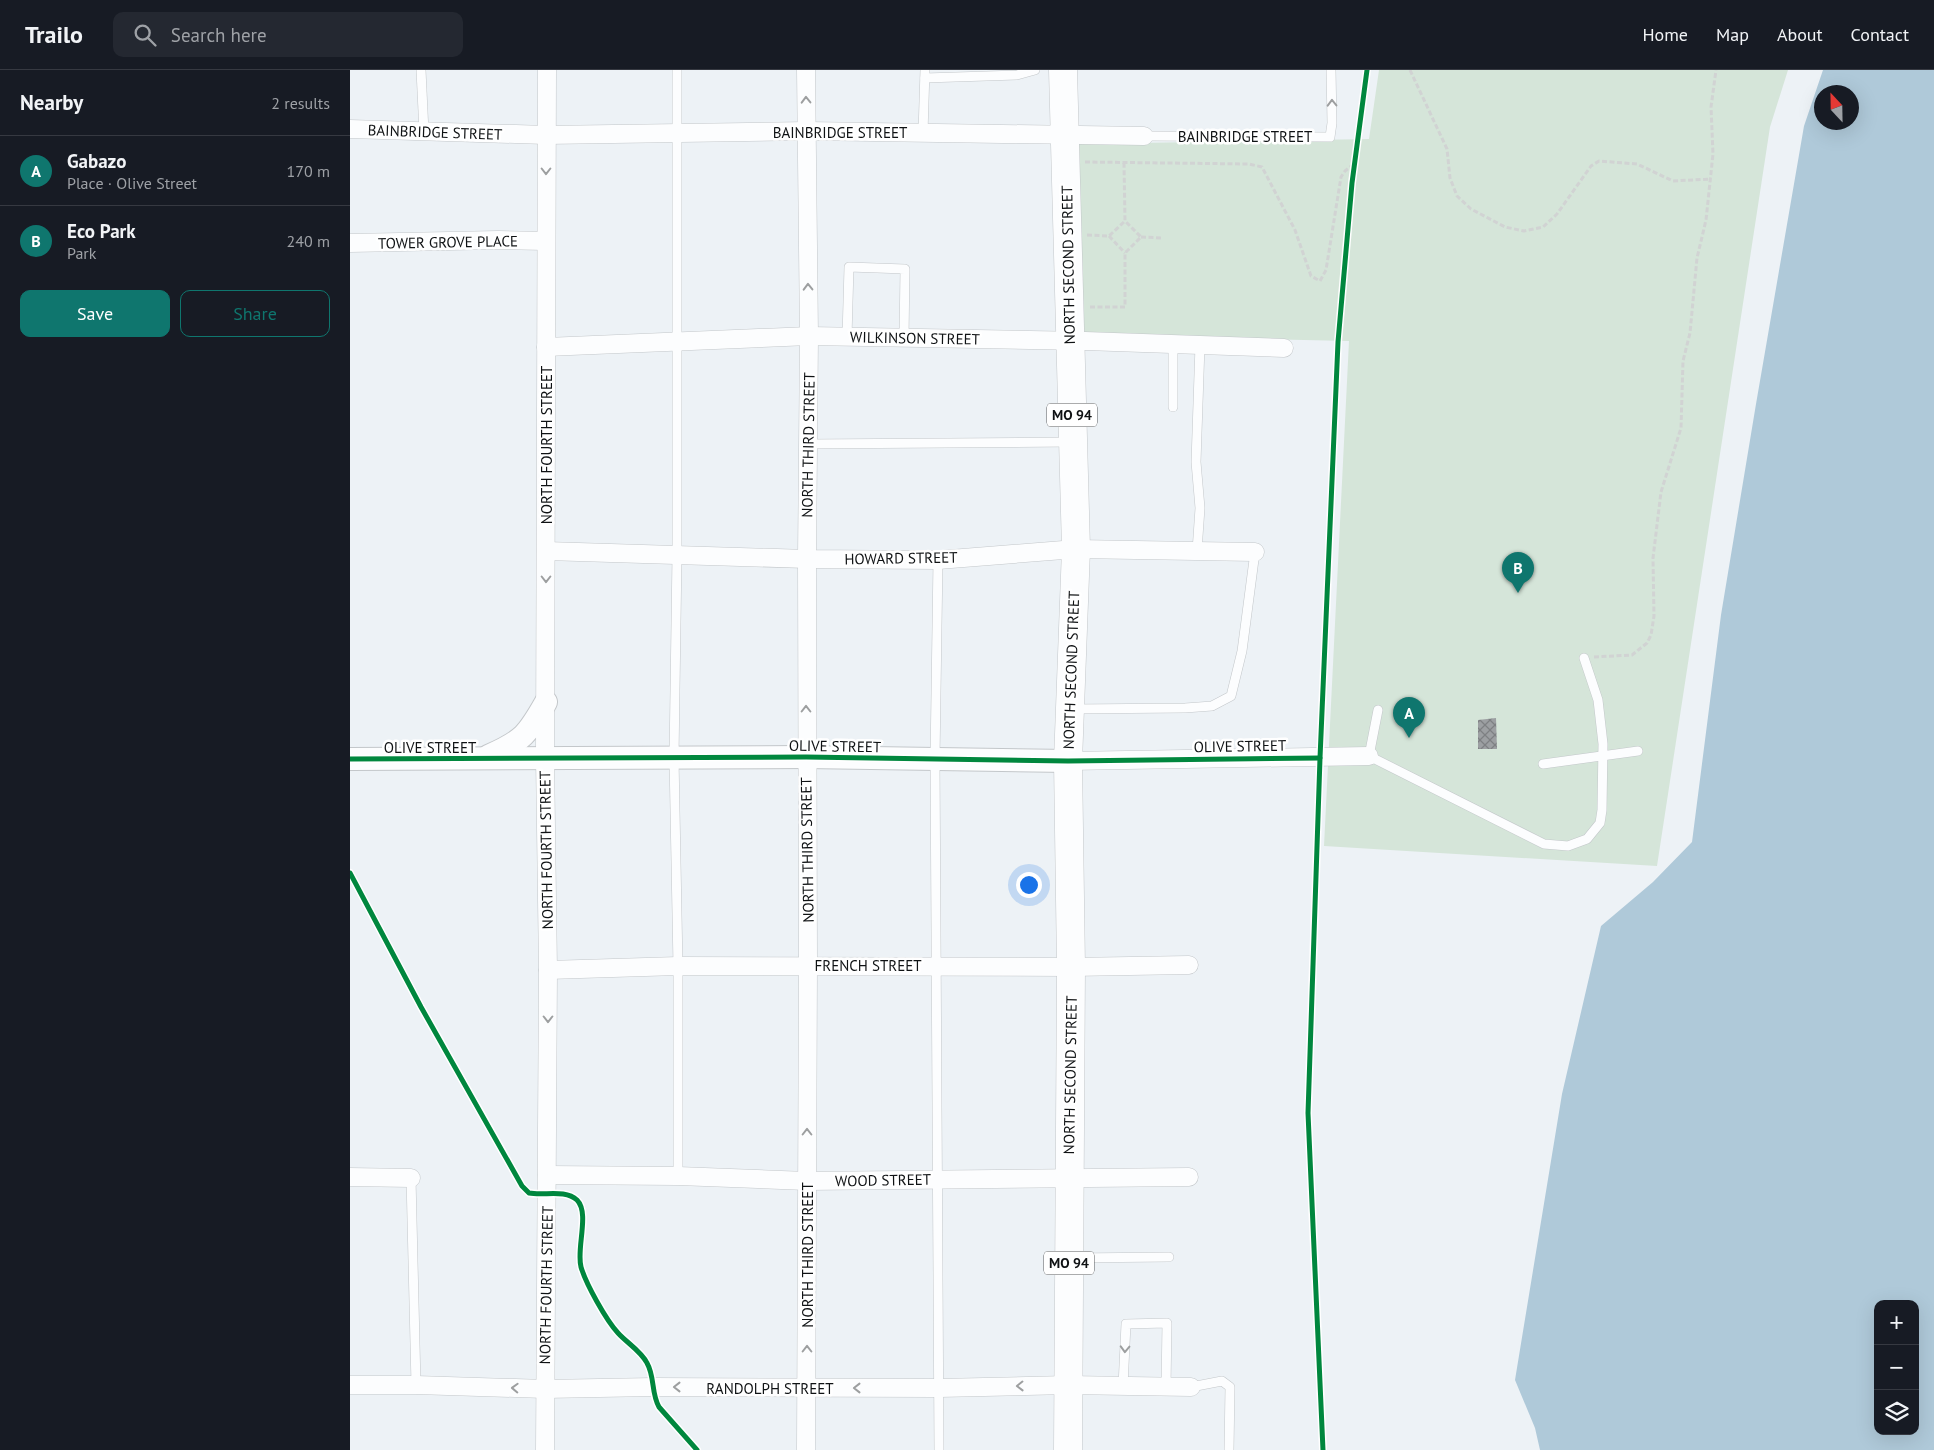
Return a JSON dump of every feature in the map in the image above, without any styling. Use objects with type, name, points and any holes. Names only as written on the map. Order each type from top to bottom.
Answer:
[{"type":"main road","name":"NORTH SECOND STREET","points":[[1063,70],[1076,549],[1068,761],[1070,967],[1068,1450]]},
{"type":"street","name":"NORTH FOURTH STREET","points":[[545,1450],[548,970],[545,757],[547,70]]},
{"type":"street","name":"NORTH THIRD STREET","points":[[806,70],[809,336],[806,758],[808,965],[806,1450]]},
{"type":"street","name":"BAINBRIDGE STREET","points":[[350,129],[546,135],[807,131],[1144,136]]},
{"type":"street","name":"TOWER GROVE PLACE","points":[[350,243],[546,241]]},
{"type":"street","name":"WILKINSON STREET","points":[[546,347],[809,336],[1069,341],[1284,348]]},
{"type":"street","name":"HOWARD STREET","points":[[546,551],[807,559],[938,560],[1076,549],[1255,552]]},
{"type":"street","points":[[480,760],[511,746],[523,736],[533,724],[546,702]]},
{"type":"street","name":"OLIVE STREET","points":[[350,759],[480,760],[545,757],[1068,761],[1369,756]]},
{"type":"street","name":"FRENCH STREET","points":[[548,970],[678,966],[1070,967],[1189,965]]},
{"type":"street","name":"WOOD STREET","points":[[547,1175],[678,1176],[807,1181],[1190,1176]]},
{"type":"street","points":[[350,1177],[411,1178]]},
{"type":"street","name":"RANDOLPH STREET","points":[[350,1385],[545,1389],[653,1387],[939,1388],[1068,1385],[1191,1388]]},
{"type":"lane","points":[[421,70],[424,132]]},
{"type":"lane","points":[[678,70],[677,555],[674,758],[678,966],[678,1176]]},
{"type":"lane","points":[[923,133],[925,74],[1017,75],[1035,70]]},
{"type":"lane","name":"BAINBRIDGE STREET","points":[[1144,136],[1330,137],[1332,123],[1331,70]]},
{"type":"lane","points":[[847,337],[849,267],[905,269],[904,338]]},
{"type":"lane","points":[[1173,344],[1173,407]]},
{"type":"lane","points":[[1197,551],[1200,508],[1196,462],[1200,345]]},
{"type":"lane","points":[[808,444],[1072,442]]},
{"type":"lane","points":[[1070,709],[1203,707],[1212,706],[1231,696],[1242,651],[1255,552]]},
{"type":"lane","points":[[938,560],[935,759],[939,1450]]},
{"type":"lane","points":[[1378,710],[1369,756],[1544,844],[1568,846],[1587,839],[1600,823],[1602,810],[1603,755],[1598,700],[1584,658]]},
{"type":"lane","points":[[1543,764],[1638,751]]},
{"type":"lane","points":[[411,1178],[416,1385]]},
{"type":"lane","points":[[1069,1258],[1169,1257]]},
{"type":"lane","points":[[1123,1386],[1126,1324],[1167,1323],[1166,1387]]},
{"type":"lane","points":[[1191,1388],[1222,1381],[1230,1386],[1229,1450]]},
{"type":"path","points":[[1410,70],[1447,149],[1450,178],[1457,196],[1471,210],[1505,227],[1524,231],[1543,227],[1557,214],[1591,166],[1599,161],[1638,164],[1673,180],[1711,179]]},
{"type":"path","points":[[1584,658],[1632,655],[1647,643],[1651,635],[1654,616],[1653,558],[1661,492],[1681,428],[1683,361],[1690,333],[1697,258],[1706,220],[1711,179],[1713,154],[1711,107],[1716,70]]},
{"type":"path","points":[[1353,174],[1356,155]]},
{"type":"path","points":[[1084,162],[1249,164],[1262,167],[1295,230],[1311,276],[1320,281],[1326,270],[1341,177],[1354,164]]},
{"type":"path","points":[[1124,163],[1125,221],[1141,237],[1162,238]]},
{"type":"path","points":[[1109,236],[1125,221]]},
{"type":"path","points":[[1084,235],[1109,236],[1125,253],[1125,307],[1085,307]]},
{"type":"path","points":[[1125,253],[1141,237]]},
{"type":"green space","points":[[1379,70],[1788,70],[1770,127],[1657,866],[1324,846],[1349,341],[1076,335],[1075,144],[1369,139]]},
{"type":"water","points":[[1823,70],[1934,70],[1934,1450],[1540,1450],[1535,1428],[1515,1380],[1562,1094],[1601,926],[1653,882],[1692,842],[1721,615],[1804,126],[1814,97],[1814,130],[1859,130],[1859,85],[1818,85]]},
{"type":"building","points":[[1496,718],[1497,749],[1478,749],[1478,720]]},
{"type":"cycle path","points":[[1323,1450],[1308,1113],[1320,758],[1338,342],[1352,183],[1367,70]]},
{"type":"cycle path","points":[[350,759],[806,757],[1068,761],[1320,758]]},
{"type":"cycle path","points":[[350,873],[421,1007],[522,1186],[529,1193],[567,1195],[577,1200],[581,1206],[583,1222],[580,1259],[587,1283],[613,1327],[647,1363],[659,1407],[697,1450]]},
{"type":"place","name":"Eco Park","points":[[1518,593]]},
{"type":"place","name":"Gabazo","points":[[1409,738]]}]
